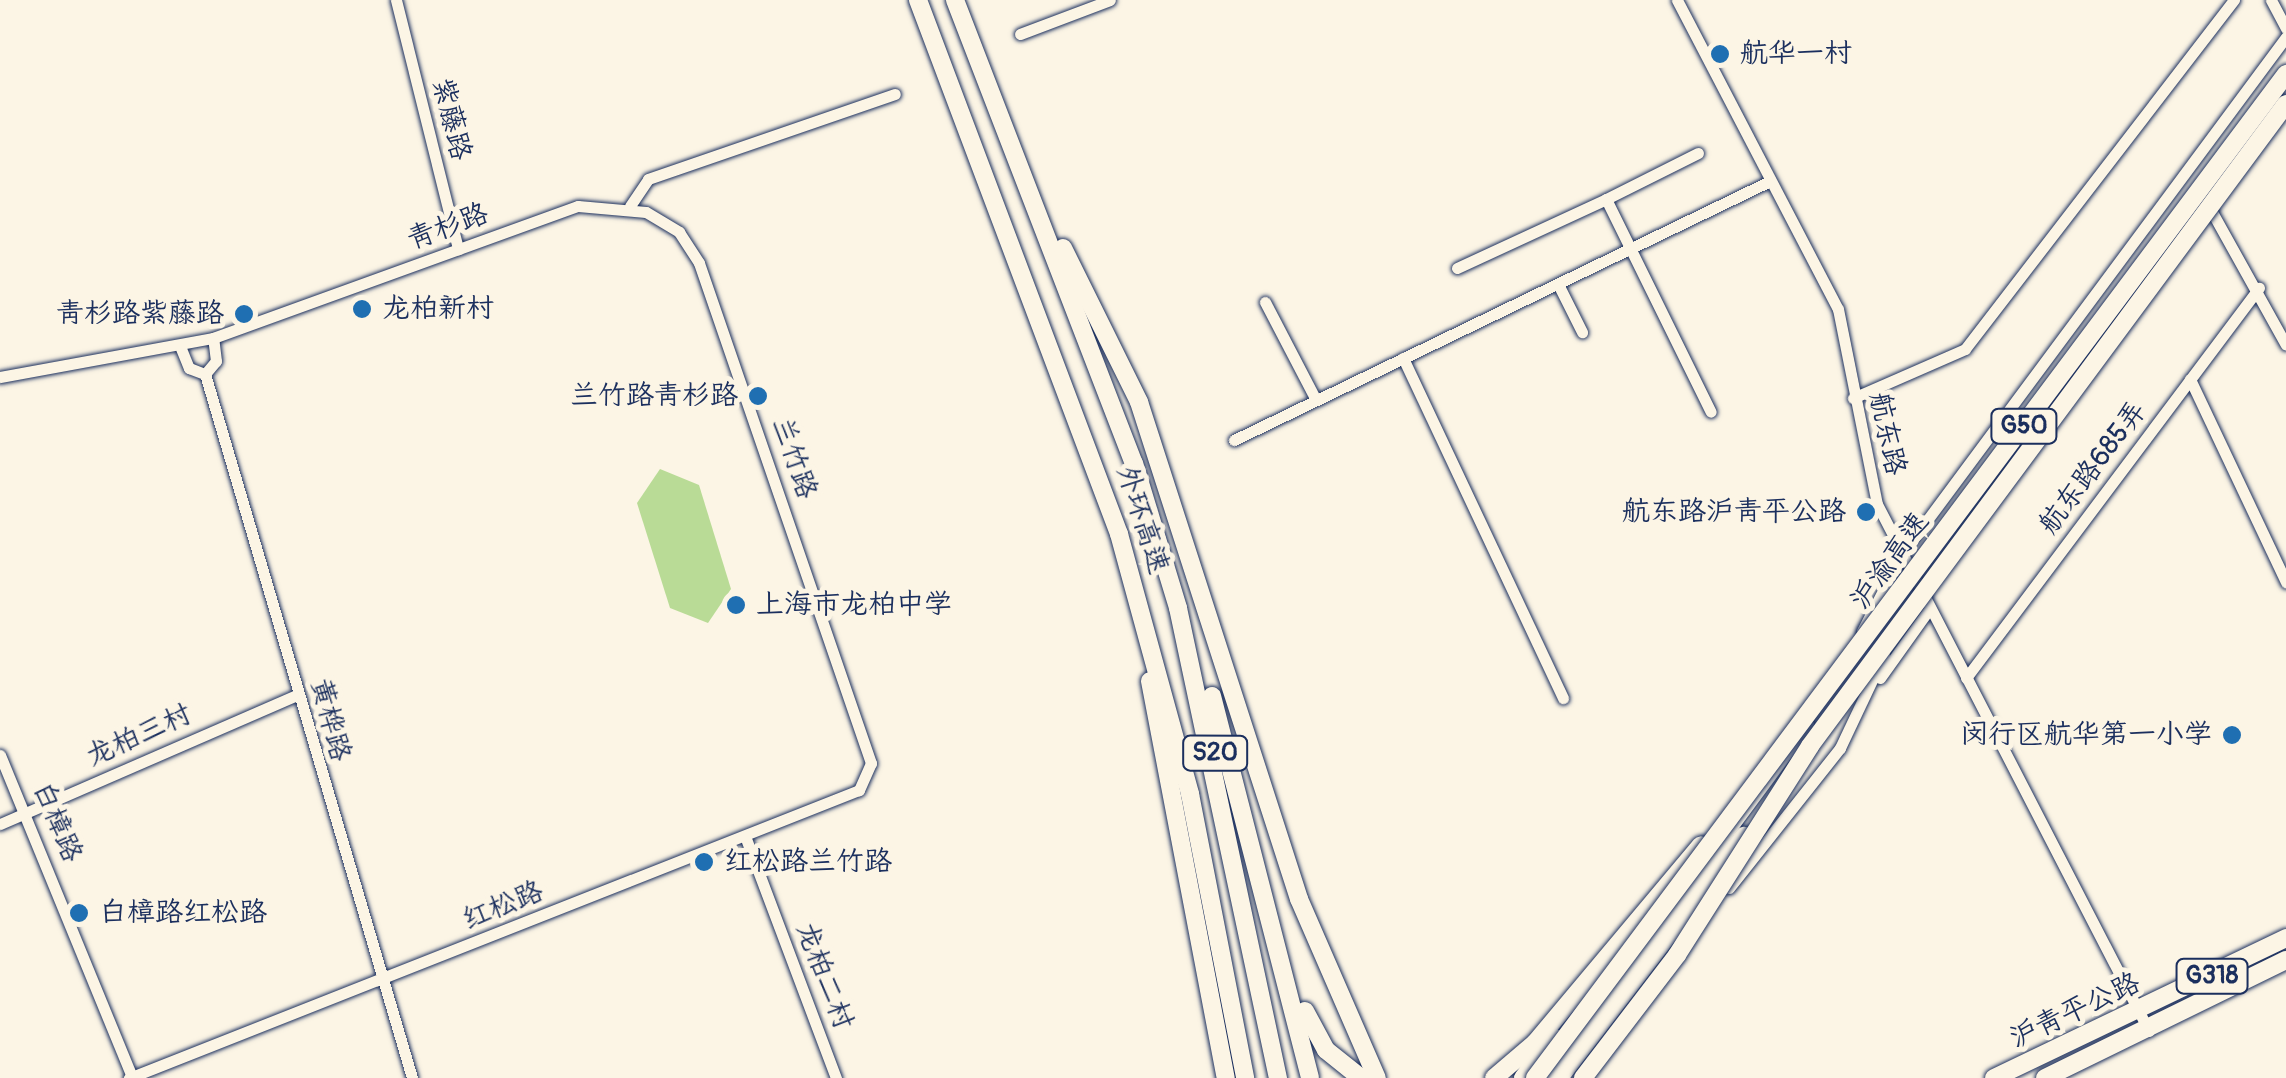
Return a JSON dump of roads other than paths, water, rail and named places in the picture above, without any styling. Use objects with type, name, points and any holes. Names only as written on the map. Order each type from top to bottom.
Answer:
[{"type":"highway","name":"外环高速","points":[[918,0],[1119,534],[1190,794],[1245,1078]]},
{"type":"highway","name":"外环高速","points":[[955,0],[1134,463],[1214,752],[1278,1078]]},
{"type":"highway","name":"沪渝高速","points":[[1536,1078],[2286,74]]},
{"type":"highway","name":"沪渝高速","points":[[1559,1078],[2286,104]]},
{"type":"highway","points":[[1032,191],[1138,402],[1322,960],[1377,1078]]},
{"type":"highway","points":[[1134,463],[1312,1028],[1360,1078]]},
{"type":"highway","points":[[1119,534],[1222,1051],[1224,1078]]},
{"type":"highway","points":[[1580,1078],[1677,955],[1810,746]]},
{"type":"highway","points":[[1494,1078],[1536,1043],[1763,779]]},
{"type":"highway","points":[[1523,1078],[1648,922],[1679,903]]},
{"type":"highway","points":[[1274,914],[1310,1078]]},
{"type":"highway","name":"沪青平公路","points":[[1994,1078],[2138,1014],[2286,938]]},
{"type":"highway","name":"沪青平公路","points":[[2045,1078],[2150,1033],[2286,960]]},
{"type":"street","name":"紫藤路","points":[[396,0],[458,249]]},
{"type":"street","points":[[1020,34],[1110,0]]},
{"type":"street","name":"航东路","points":[[1677,0],[1838,309],[1877,504],[2150,1033]]},
{"type":"street","points":[[1853,398],[1965,350],[2234,0]]},
{"type":"street","points":[[2271,0],[2286,28]]},
{"type":"street","points":[[1546,1078],[1679,903],[1848,667],[1902,554],[2286,37]]},
{"type":"street","points":[[1580,1078],[1840,748],[1921,590],[2286,90]]},
{"type":"street","points":[[630,206],[648,178],[895,94]]},
{"type":"street","points":[[1456,268],[1698,153]]},
{"type":"street","points":[[1234,440],[1770,182]]},
{"type":"street","points":[[1606,199],[1711,412]]},
{"type":"street","points":[[2204,200],[2259,288],[2286,346]]},
{"type":"street","name":"青杉路","points":[[0,377],[213,338],[578,206],[630,206]]},
{"type":"street","name":"兰竹路","points":[[630,206],[672,226],[699,263],[870,758]]},
{"type":"street","points":[[1558,284],[1582,332]]},
{"type":"street","name":"航东路685弄","points":[[1966,678],[2259,288]]},
{"type":"street","points":[[1265,302],[1316,400]]},
{"type":"street","name":"黄桦路","points":[[205,374],[216,360],[213,338]]},
{"type":"street","name":"黄桦路","points":[[180,346],[189,368],[205,374]]},
{"type":"street","points":[[1403,358],[1563,698]]},
{"type":"street","name":"黄桦路","points":[[205,374],[412,1078]]},
{"type":"street","points":[[2190,380],[2286,582]]},
{"type":"street","points":[[1869,693],[1930,608]]},
{"type":"street","name":"龙柏三村","points":[[0,824],[297,694]]},
{"type":"street","name":"白樟路","points":[[0,755],[27,812],[131,1077]]},
{"type":"street","name":"红松路","points":[[131,1077],[383,982],[864,788],[870,758]]},
{"type":"street","name":"龙柏二村","points":[[745,836],[836,1078]]},
{"type":"place","name":"航华一村","points":[[1720,54]]},
{"type":"place","name":"龙柏新村","points":[[362,309]]},
{"type":"place","name":"青杉路紫藤路","points":[[244,314]]},
{"type":"place","name":"兰竹路青杉路","points":[[758,396]]},
{"type":"place","name":"航东路沪青平公路","points":[[1866,512]]},
{"type":"place","name":"上海市龙柏中学","points":[[736,605]]},
{"type":"place","name":"闵行区航华第一小学","points":[[2232,735]]},
{"type":"place","name":"红松路兰竹路","points":[[704,862]]},
{"type":"place","name":"白樟路红松路","points":[[79,913]]}]
